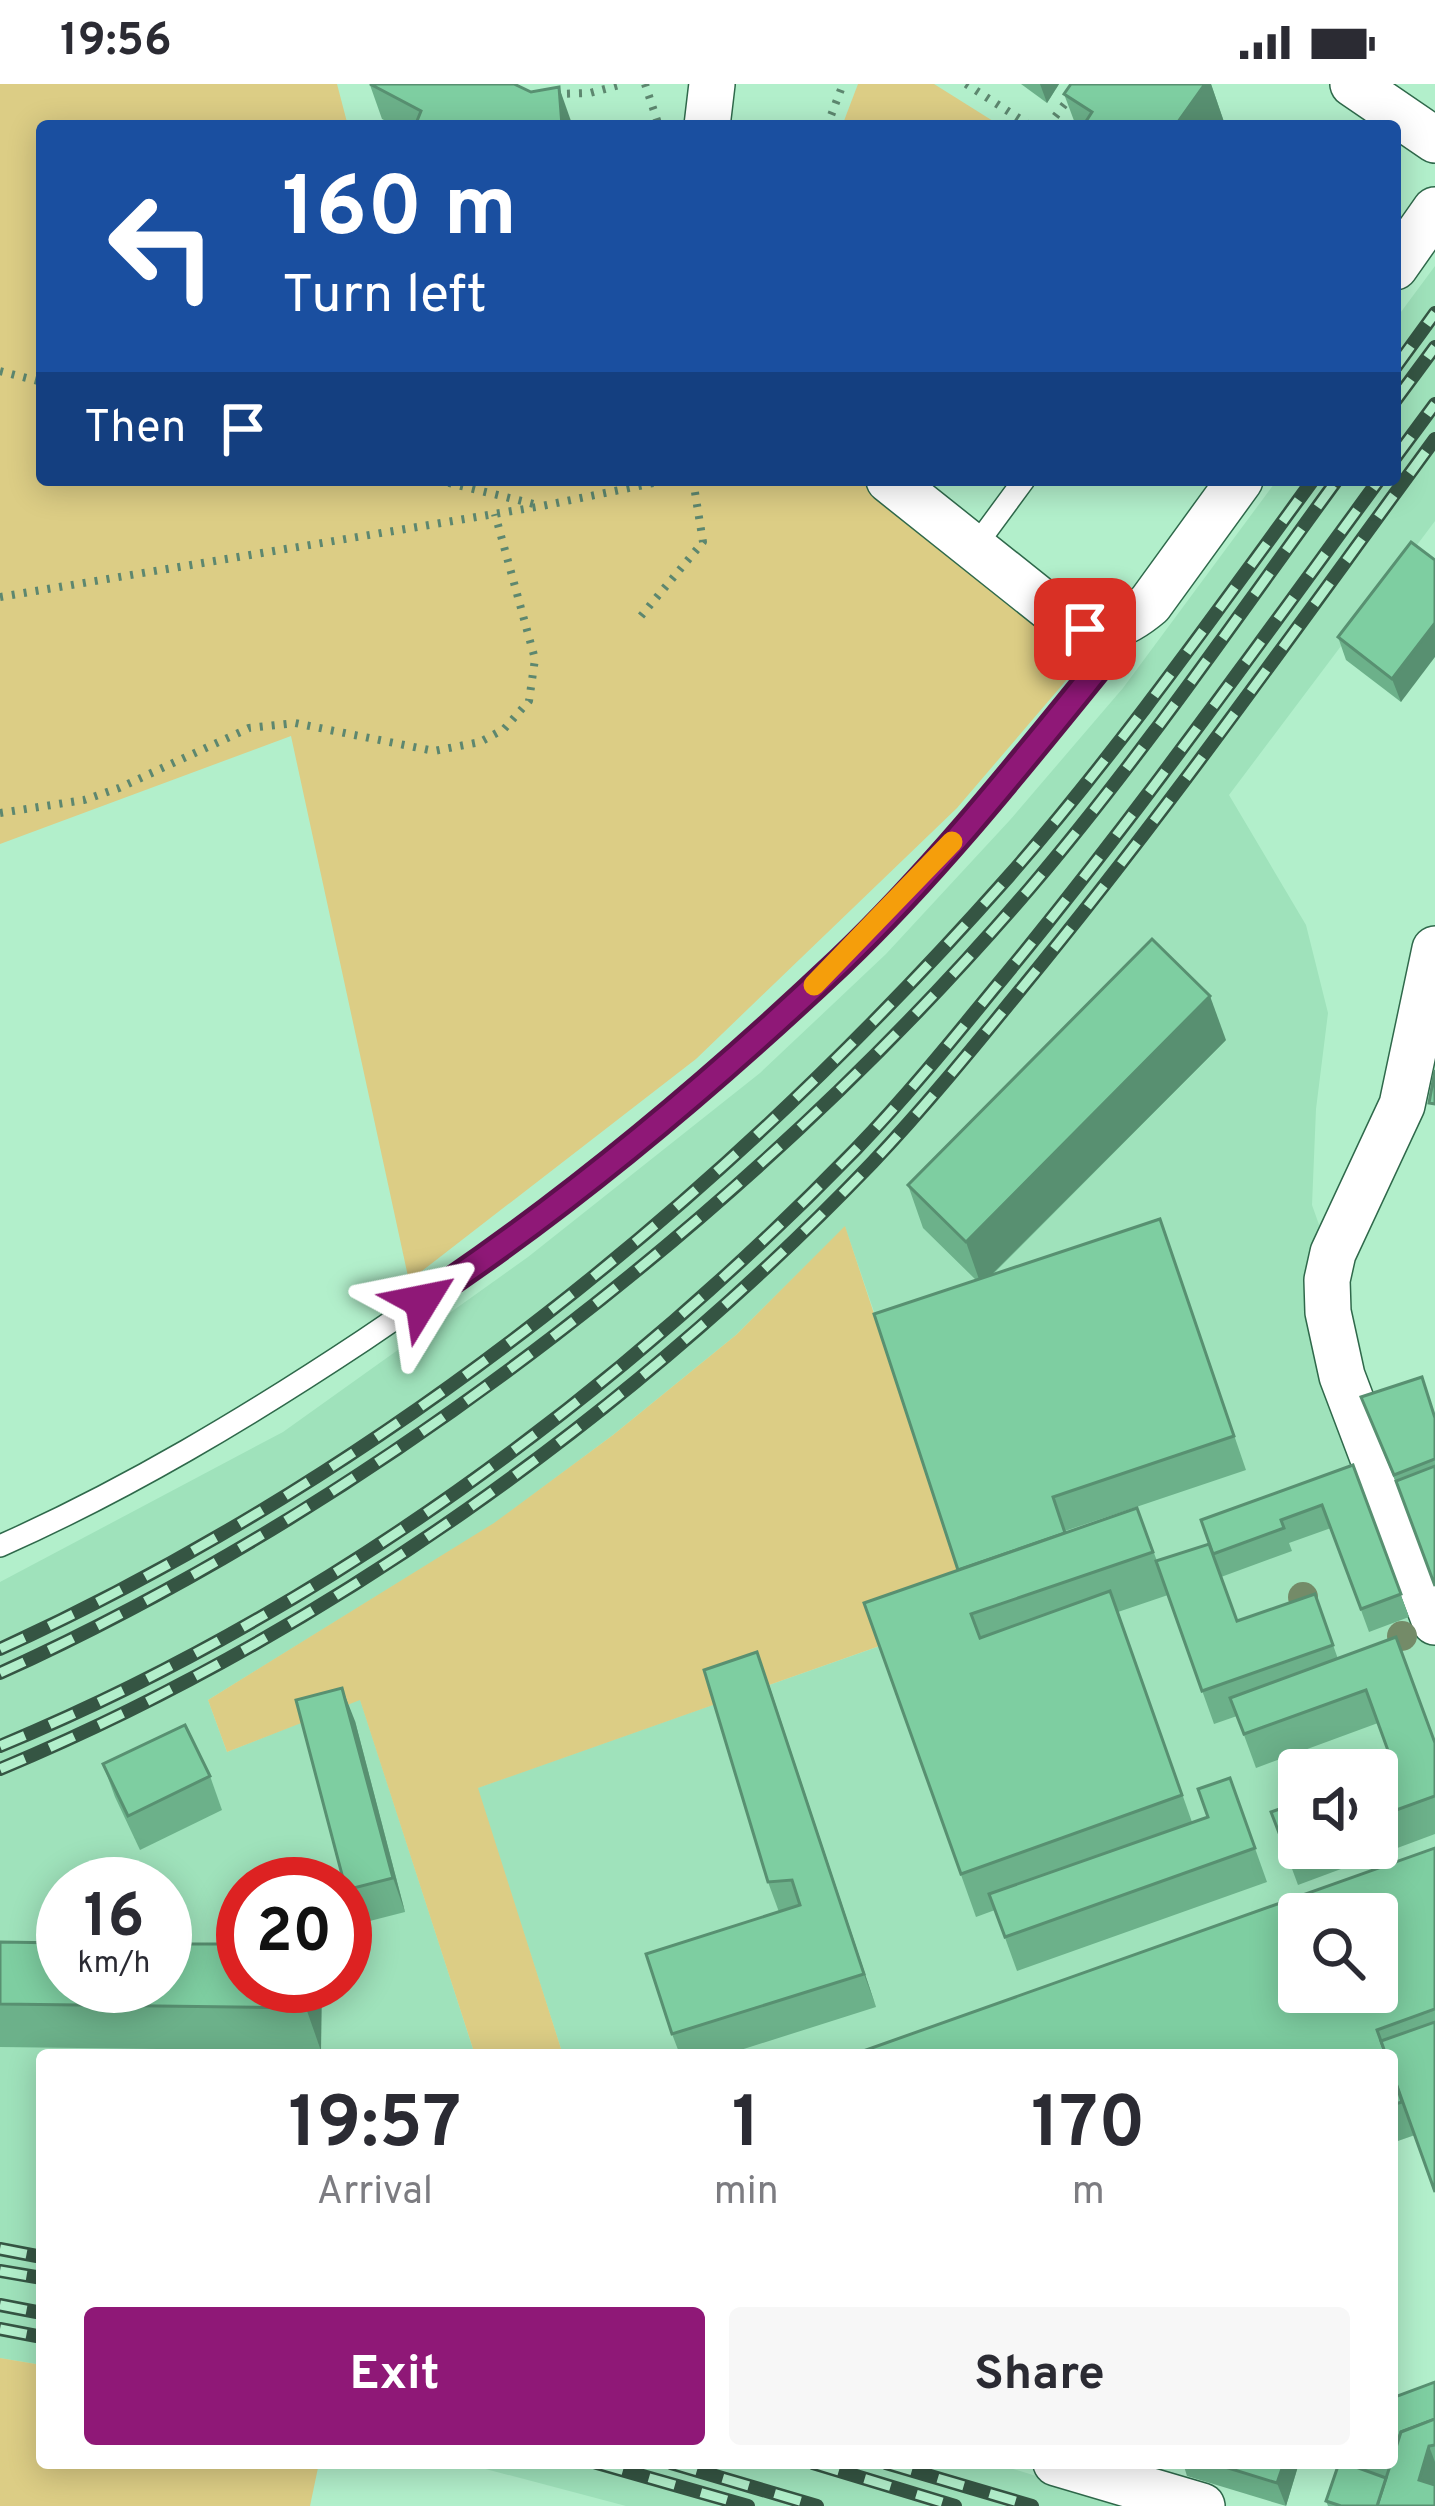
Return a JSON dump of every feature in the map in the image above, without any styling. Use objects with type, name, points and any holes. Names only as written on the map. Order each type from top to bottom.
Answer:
[{"type":"street","points":[[708,120],[712,84]]},
{"type":"street","points":[[1353,84],[1435,140]]},
{"type":"street","points":[[1401,258],[1435,210]]},
{"type":"street","points":[[896,486],[1067,622],[1085,629],[1107,629],[1150,604],[1236,486]]},
{"type":"street","points":[[1435,949],[1402,1105],[1333,1253],[1327,1280],[1328,1312],[1342,1376],[1435,1622]]},
{"type":"street","points":[[1076,2469],[1202,2506]]},
{"type":"lane","points":[[974,548],[1020,486]]},
{"type":"lane","points":[[0,1546],[250,1415],[456,1278],[670,1115],[842,959],[989,802],[1099,667],[1108,646],[1107,629]]},
{"type":"path","points":[[548,93],[590,94],[623,84]]},
{"type":"path","points":[[645,84],[656,120]]},
{"type":"path","points":[[829,120],[843,84]]},
{"type":"path","points":[[966,84],[1022,120]]},
{"type":"path","points":[[1053,120],[1080,84]]},
{"type":"path","points":[[0,371],[36,380]]},
{"type":"path","points":[[461,486],[542,506]]},
{"type":"path","points":[[0,597],[639,486]]},
{"type":"path","points":[[641,616],[703,542],[694,486]]},
{"type":"path","points":[[0,813],[83,800],[249,728],[295,723],[434,751],[480,742],[504,729],[529,700],[536,659],[495,514]]},
{"type":"shaded area","points":[[0,84],[337,84],[346,120],[36,120],[36,486],[873,486],[1087,656],[957,808],[696,1059],[409,1281],[291,736],[0,844]]},
{"type":"shaded area","points":[[858,84],[934,84],[991,120],[844,120]]},
{"type":"shaded area","points":[[1435,266],[1435,521],[1229,795],[1306,925],[1328,1013],[1316,1109],[1312,1205],[1328,1250],[1328,1345],[1435,1485],[1435,2128],[1398,2141],[1398,2049],[561,2049],[477,1788],[880,1646],[886,1347],[845,1227],[736,1335],[495,1523],[208,1700],[227,1752],[360,1699],[473,2049],[36,2049],[36,2364],[0,2358],[0,1582],[283,1432],[528,1257],[760,1073],[886,954],[1123,688],[1273,486],[1401,486],[1401,312]]},
{"type":"shaded area","points":[[845,1226],[973,1613],[478,1788],[561,2049],[473,2049],[360,1700],[227,1752],[208,1700],[494,1523],[736,1335]]},
{"type":"shaded area","points":[[0,2358],[36,2364],[36,2469],[318,2469],[310,2506],[0,2506]]},
{"type":"shaded area","points":[[486,2469],[1013,2469],[1133,2506],[626,2506]]},
{"type":"building","points":[[370,84],[514,84],[531,92],[559,87],[562,120],[417,120],[421,111]]},
{"type":"building","points":[[1071,84],[1205,84],[1179,120],[1087,120],[1092,112],[1064,94]]},
{"type":"building","points":[[1411,542],[1435,560],[1435,623],[1392,679],[1338,637]]},
{"type":"building","points":[[1152,939],[1210,996],[966,1242],[908,1185]]},
{"type":"building","points":[[1435,1070],[1435,1104],[1429,1103]]},
{"type":"building","points":[[1160,1219],[1234,1436],[1053,1497],[1065,1533],[958,1570],[874,1314]]},
{"type":"building","points":[[1422,1377],[1435,1418],[1435,1459],[1394,1475],[1361,1397]]},
{"type":"building","points":[[1353,1465],[1401,1594],[1361,1609],[1322,1505],[1281,1520],[1284,1528],[1213,1554],[1201,1520]]},
{"type":"building","points":[[1435,1466],[1435,1586],[1396,1481]]},
{"type":"building","points":[[1137,1508],[1153,1552],[971,1614],[980,1638],[1110,1591],[1182,1795],[961,1874],[864,1603]]},
{"type":"building","points":[[1209,1544],[1237,1621],[1315,1594],[1333,1645],[1202,1691],[1156,1561]]},
{"type":"building","points":[[1396,1637],[1435,1743],[1435,1796],[1398,1809],[1398,1749],[1387,1749],[1366,1690],[1244,1734],[1230,1698]]},
{"type":"building","points":[[757,1652],[864,1974],[672,2034],[646,1954],[800,1905],[792,1880],[768,1882],[704,1670]]},
{"type":"building","points":[[342,1688],[393,1878],[372,1883],[372,1857],[337,1857],[296,1700]]},
{"type":"building","points":[[185,1725],[210,1776],[128,1816],[103,1764]]},
{"type":"building","points":[[1230,1778],[1255,1848],[1005,1937],[989,1894],[1208,1817],[1198,1789]]},
{"type":"building","points":[[1435,1848],[1435,2009],[1377,2030],[1384,2049],[869,2049],[1278,1904],[1278,2013],[1398,2013],[1398,1893],[1308,1893],[1376,1869],[1398,1869],[1398,1861]]},
{"type":"building","points":[[0,1942],[36,1943],[36,2004],[0,2004]]},
{"type":"building","points":[[192,1944],[216,1944],[216,2007],[192,2007]]},
{"type":"building","points":[[1435,2022],[1435,2192],[1398,2089],[1398,2049],[1384,2049],[1381,2041]]},
{"type":"building","points":[[1435,2382],[1435,2419],[1401,2432],[1398,2442],[1398,2396]]},
{"type":"building","points":[[1435,2419],[1435,2445],[1429,2446],[1419,2480],[1435,2485],[1435,2506],[1377,2506],[1389,2469],[1398,2469],[1401,2432]]},
{"type":"building","points":[[1232,2469],[1282,2469],[1277,2483]]},
{"type":"building","points":[[1337,2469],[1361,2469],[1386,2478],[1377,2506],[1326,2501]]},
{"type":"railway","points":[[1401,360],[1435,313]]},
{"type":"railway","points":[[1401,393],[1435,347]]},
{"type":"railway","points":[[1401,450],[1435,404]]},
{"type":"railway","points":[[1401,486],[1435,439]]},
{"type":"railway","points":[[0,1649],[143,1578],[282,1498],[416,1410],[545,1315],[668,1214],[901,994],[1009,876],[1127,731],[1309,486]]},
{"type":"railway","points":[[0,1673],[142,1603],[283,1522],[422,1432],[556,1334],[685,1230],[808,1120],[923,1006],[1030,888],[1149,738],[1333,486]]},
{"type":"railway","points":[[0,1746],[235,1632],[348,1564],[458,1491],[563,1412],[763,1241],[891,1111],[1043,928],[1375,486]]},
{"type":"railway","points":[[0,1769],[120,1715],[354,1585],[575,1430],[778,1256],[910,1121],[1075,922],[1401,486]]},
{"type":"railway","points":[[0,2249],[36,2256]]},
{"type":"railway","points":[[0,2271],[36,2277]]},
{"type":"railway","points":[[0,2305],[36,2312]]},
{"type":"railway","points":[[0,2329],[36,2336]]},
{"type":"railway","points":[[618,2469],[748,2506]]},
{"type":"railway","points":[[691,2469],[817,2506]]},
{"type":"railway","points":[[833,2469],[955,2506]]},
{"type":"railway","points":[[906,2469],[1032,2506]]},
{"type":"slow traffic","points":[[814,985],[952,842]]},
{"type":"route","points":[[422,1301],[670,1115],[842,959],[989,802],[1099,667],[1108,646],[1107,629],[1085,629]]}]
